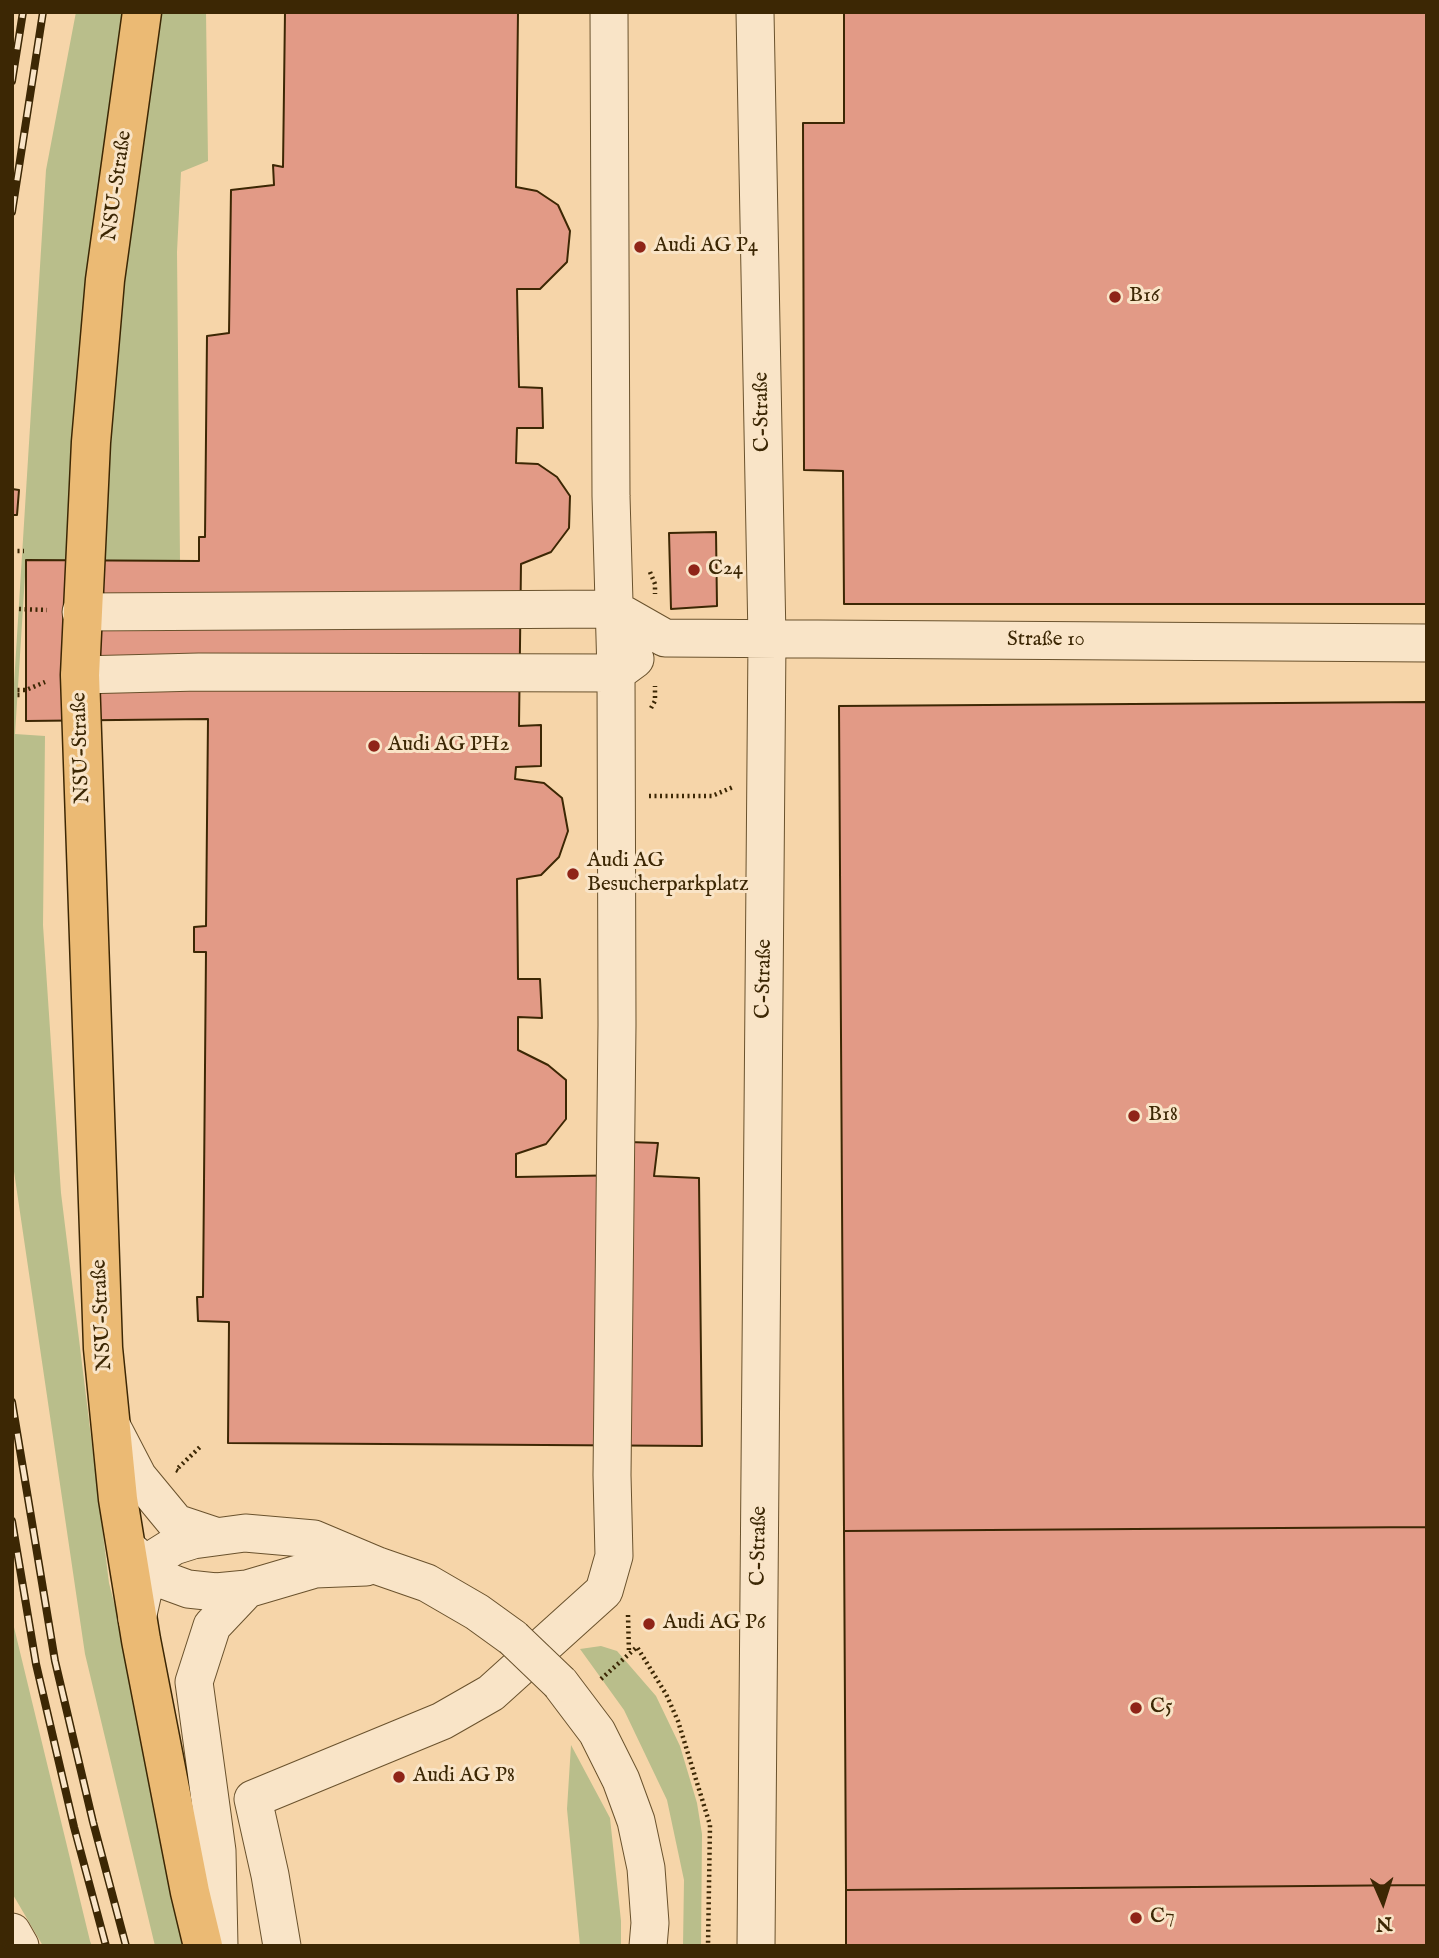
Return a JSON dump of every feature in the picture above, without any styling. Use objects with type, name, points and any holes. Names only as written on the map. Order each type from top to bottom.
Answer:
[{"type":"main road","name":"NSU-Straße","points":[[142,12],[105,280],[91,442],[80,675],[103,1348],[110,1424],[123,1539],[137,1619],[203,1946]]},
{"type":"street","points":[[282,1946],[253,1799],[442,1721],[491,1693],[604,1591],[614,1556],[612,1475],[617,1025],[616,673],[611,482],[609,12]]},
{"type":"street","name":"C-Straße","points":[[755,12],[767,639],[756,1946]]},
{"type":"street","points":[[81,612],[614,609],[665,638],[616,673]]},
{"type":"street","name":"Straße 10","points":[[665,638],[1427,643]]},
{"type":"street","name":"NSU-Straße","points":[[80,675],[199,672],[616,673]]},
{"type":"street","points":[[110,1424],[138,1477],[176,1523],[215,1536]]},
{"type":"street","points":[[137,1619],[147,1574],[158,1556],[174,1546],[215,1536],[244,1533],[314,1539],[427,1583],[477,1612],[578,1685],[621,1780],[636,1821],[646,1868],[650,1923],[648,1946]]},
{"type":"street","points":[[123,1539],[147,1574],[188,1589],[216,1592],[247,1589],[315,1569],[378,1566]]},
{"type":"street","points":[[219,1946],[217,1851],[194,1682],[212,1626],[247,1589]]},
{"type":"path","points":[[12,551],[24,551]]},
{"type":"path","points":[[12,690],[26,690]]},
{"type":"path","points":[[12,695],[21,695]]},
{"type":"path","points":[[642,796],[712,796],[766,775]]},
{"type":"path","points":[[184,1478],[176,1470],[201,1446]]},
{"type":"path","points":[[578,1685],[637,1647],[666,1694],[678,1721],[710,1825],[708,1946]]},
{"type":"green space","points":[[76,12],[206,12],[208,161],[181,172],[177,252],[180,561],[26,560],[15,734],[45,736],[43,925],[61,1193],[109,1583],[161,1785],[198,1946],[155,1946],[85,1654],[12,1158],[12,716],[46,170]]},
{"type":"green space","points":[[12,1619],[92,1946],[43,1946],[12,1893]]},
{"type":"green space","points":[[601,1646],[617,1651],[656,1696],[680,1746],[697,1803],[702,1834],[701,1946],[683,1946],[684,1880],[667,1800],[624,1710],[580,1649]]},
{"type":"green space","points":[[571,1745],[610,1818],[621,1921],[621,1946],[580,1946],[567,1809]]},
{"type":"building","name":"Audi AG PH2","points":[[285,12],[518,12],[516,187],[537,191],[558,205],[570,231],[567,262],[540,289],[517,289],[519,387],[542,388],[543,428],[517,428],[516,463],[538,464],[557,477],[570,496],[569,528],[551,552],[521,564],[519,726],[541,725],[541,766],[516,767],[515,779],[544,783],[562,798],[568,831],[559,857],[541,875],[517,879],[518,979],[540,979],[542,1018],[518,1017],[518,1050],[548,1065],[566,1080],[566,1119],[546,1144],[516,1154],[516,1177],[630,1175],[629,1142],[658,1143],[654,1176],[699,1178],[702,1446],[228,1443],[229,1322],[198,1321],[197,1297],[203,1297],[206,952],[194,952],[194,927],[206,926],[208,719],[26,721],[26,560],[199,561],[199,537],[205,537],[207,336],[229,333],[231,190],[274,185],[273,165],[283,167]]},
{"type":"building","name":"B16","points":[[844,12],[1427,12],[1427,604],[844,604],[843,471],[804,470],[803,123],[844,123]]},
{"type":"building","points":[[12,489],[19,490],[17,515],[12,515]]},
{"type":"building","name":"C24","points":[[716,532],[717,606],[671,609],[669,533]]},
{"type":"building","name":"B18","points":[[1427,702],[1427,1527],[844,1531],[839,706]]},
{"type":"building","name":"C5","points":[[1427,1527],[1427,1885],[846,1890],[844,1531]]},
{"type":"building","name":"C7","points":[[1427,1885],[1427,1946],[846,1946],[846,1890]]},
{"type":"railway","points":[[12,81],[23,12]]},
{"type":"railway","points":[[12,212],[43,12]]},
{"type":"railway","points":[[12,1402],[55,1661],[126,1946]]},
{"type":"railway","points":[[12,1521],[36,1664],[74,1827],[106,1946]]},
{"type":"place","name":"Audi AG P4","points":[[640,247]]},
{"type":"place","name":"B16","points":[[1115,297]]},
{"type":"place","name":"C24","points":[[694,570]]},
{"type":"place","name":"Audi AG PH2","points":[[374,746]]},
{"type":"place","name":"Audi AG Besucherparkplatz","points":[[573,874]]},
{"type":"place","name":"B18","points":[[1134,1116]]},
{"type":"place","name":"Audi AG P6","points":[[649,1624]]},
{"type":"place","name":"C5","points":[[1136,1708]]},
{"type":"place","name":"Audi AG P8","points":[[399,1777]]},
{"type":"place","name":"C7","points":[[1136,1918]]}]
